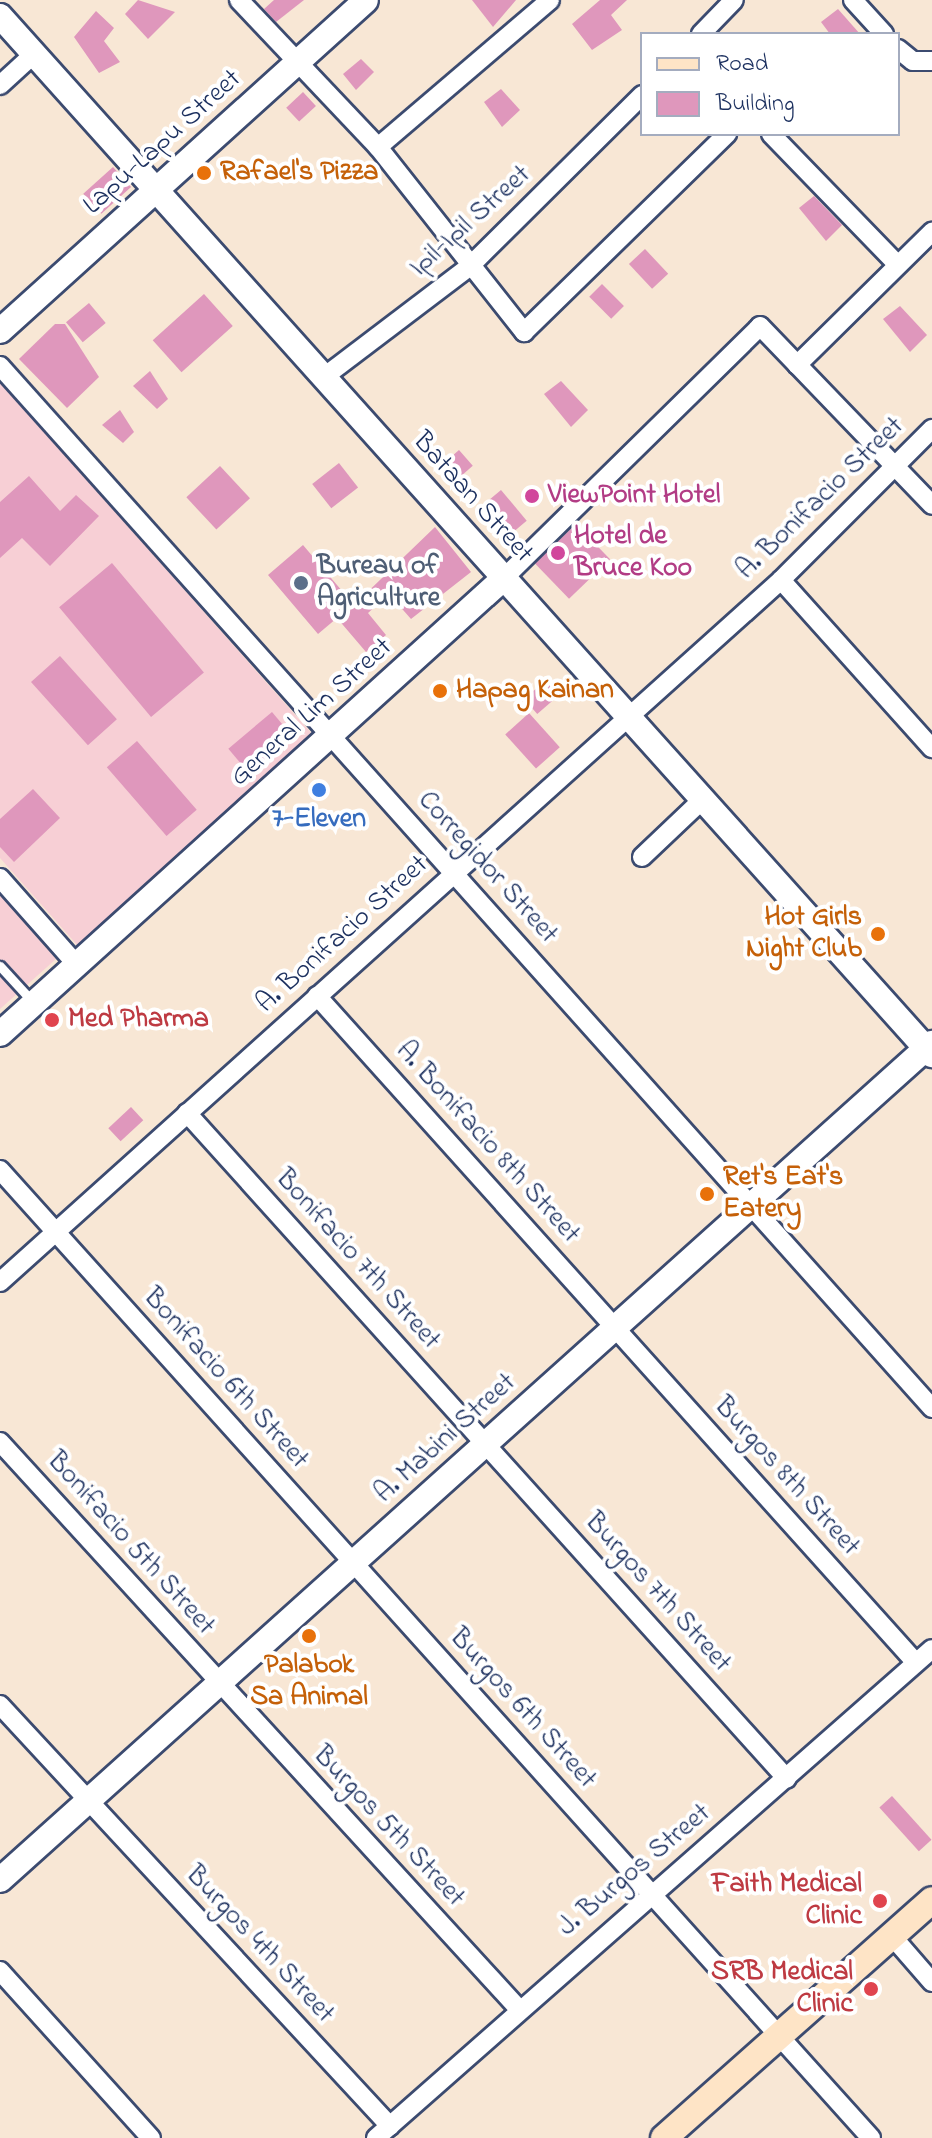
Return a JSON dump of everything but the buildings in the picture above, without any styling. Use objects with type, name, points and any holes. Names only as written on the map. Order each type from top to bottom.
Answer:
[{"type":"main road","points":[[664,2138],[932,1900]]},
{"type":"street","points":[[239,0],[296,64],[378,147],[514,326],[529,331],[725,136]]},
{"type":"street","name":"Lapu-Lapu Street","points":[[0,331],[366,0]]},
{"type":"street","points":[[378,147],[550,0]]},
{"type":"street","points":[[703,32],[734,0]]},
{"type":"street","points":[[853,0],[882,32]]},
{"type":"street","name":"Bataan Street","points":[[0,16],[628,718],[930,1048]]},
{"type":"street","points":[[900,51],[913,61],[932,61]]},
{"type":"street","points":[[0,85],[34,54]]},
{"type":"street","name":"Ipil-Ipil Street","points":[[324,377],[469,267],[640,97]]},
{"type":"street","points":[[773,136],[897,264]]},
{"type":"street","points":[[932,232],[797,365],[932,505]]},
{"type":"street","name":"General Lim Street","points":[[0,1034],[504,578],[760,326],[797,365]]},
{"type":"street","name":"Corregidor Street","points":[[0,366],[932,1408]]},
{"type":"street","name":"A. Bonifacio Street","points":[[0,1282],[781,580],[932,429]]},
{"type":"street","points":[[781,580],[932,748]]},
{"type":"street","points":[[642,857],[702,800]]},
{"type":"street","points":[[0,878],[77,965]]},
{"type":"street","name":"A. Bonifacio 8th Street","points":[[317,996],[615,1328]]},
{"type":"street","name":"A. Mabini Street","points":[[0,1880],[930,1048]]},
{"type":"street","name":"Bonifacio 7th Street","points":[[187,1113],[485,1444]]},
{"type":"street","name":"Bonifacio 6th Street","points":[[0,1170],[352,1563]]},
{"type":"street","name":"Burgos 8th Street","points":[[615,1328],[916,1663]]},
{"type":"street","name":"Bonifacio 5th Street","points":[[0,1442],[218,1684]]},
{"type":"street","name":"Burgos 7th Street","points":[[485,1444],[787,1779]]},
{"type":"street","name":"Burgos 6th Street","points":[[352,1563],[871,2138]]},
{"type":"street","name":"J. Burgos Street","points":[[383,2132],[518,2008],[787,1779],[932,1649]]},
{"type":"street","name":"Burgos 5th Street","points":[[218,1684],[518,2008]]},
{"type":"street","name":"Burgos 4th Street","points":[[0,1705],[383,2132]]},
{"type":"street","points":[[892,1936],[932,1982]]},
{"type":"street","points":[[0,1971],[151,2138]]},
{"type":"lane","points":[[1,969],[35,1004]]},
{"type":"shaded area","points":[[0,382],[313,735],[78,946],[0,858]]},
{"type":"shaded area","points":[[0,895],[56,959],[0,1009]]},
{"type":"place","name":"Rafael's Pizza","points":[[204,173]]},
{"type":"place","name":"ViewPoint Hotel","points":[[532,496]]},
{"type":"place","name":"Hotel de Bruce Koo","points":[[558,553]]},
{"type":"place","name":"Bureau of Agriculture","points":[[301,583]]},
{"type":"place","name":"Hapag Kainan","points":[[440,691]]},
{"type":"place","name":"7-Eleven","points":[[319,790]]},
{"type":"place","name":"Hot Girls Night Club","points":[[878,934]]},
{"type":"place","name":"Med Pharma","points":[[52,1020]]},
{"type":"place","name":"Ret's Eat's Eatery","points":[[707,1194]]},
{"type":"place","name":"Palabok Sa Animal","points":[[309,1636]]},
{"type":"place","name":"Faith Medical Clinic","points":[[880,1901]]},
{"type":"place","name":"SRB Medical Clinic","points":[[871,1989]]}]
